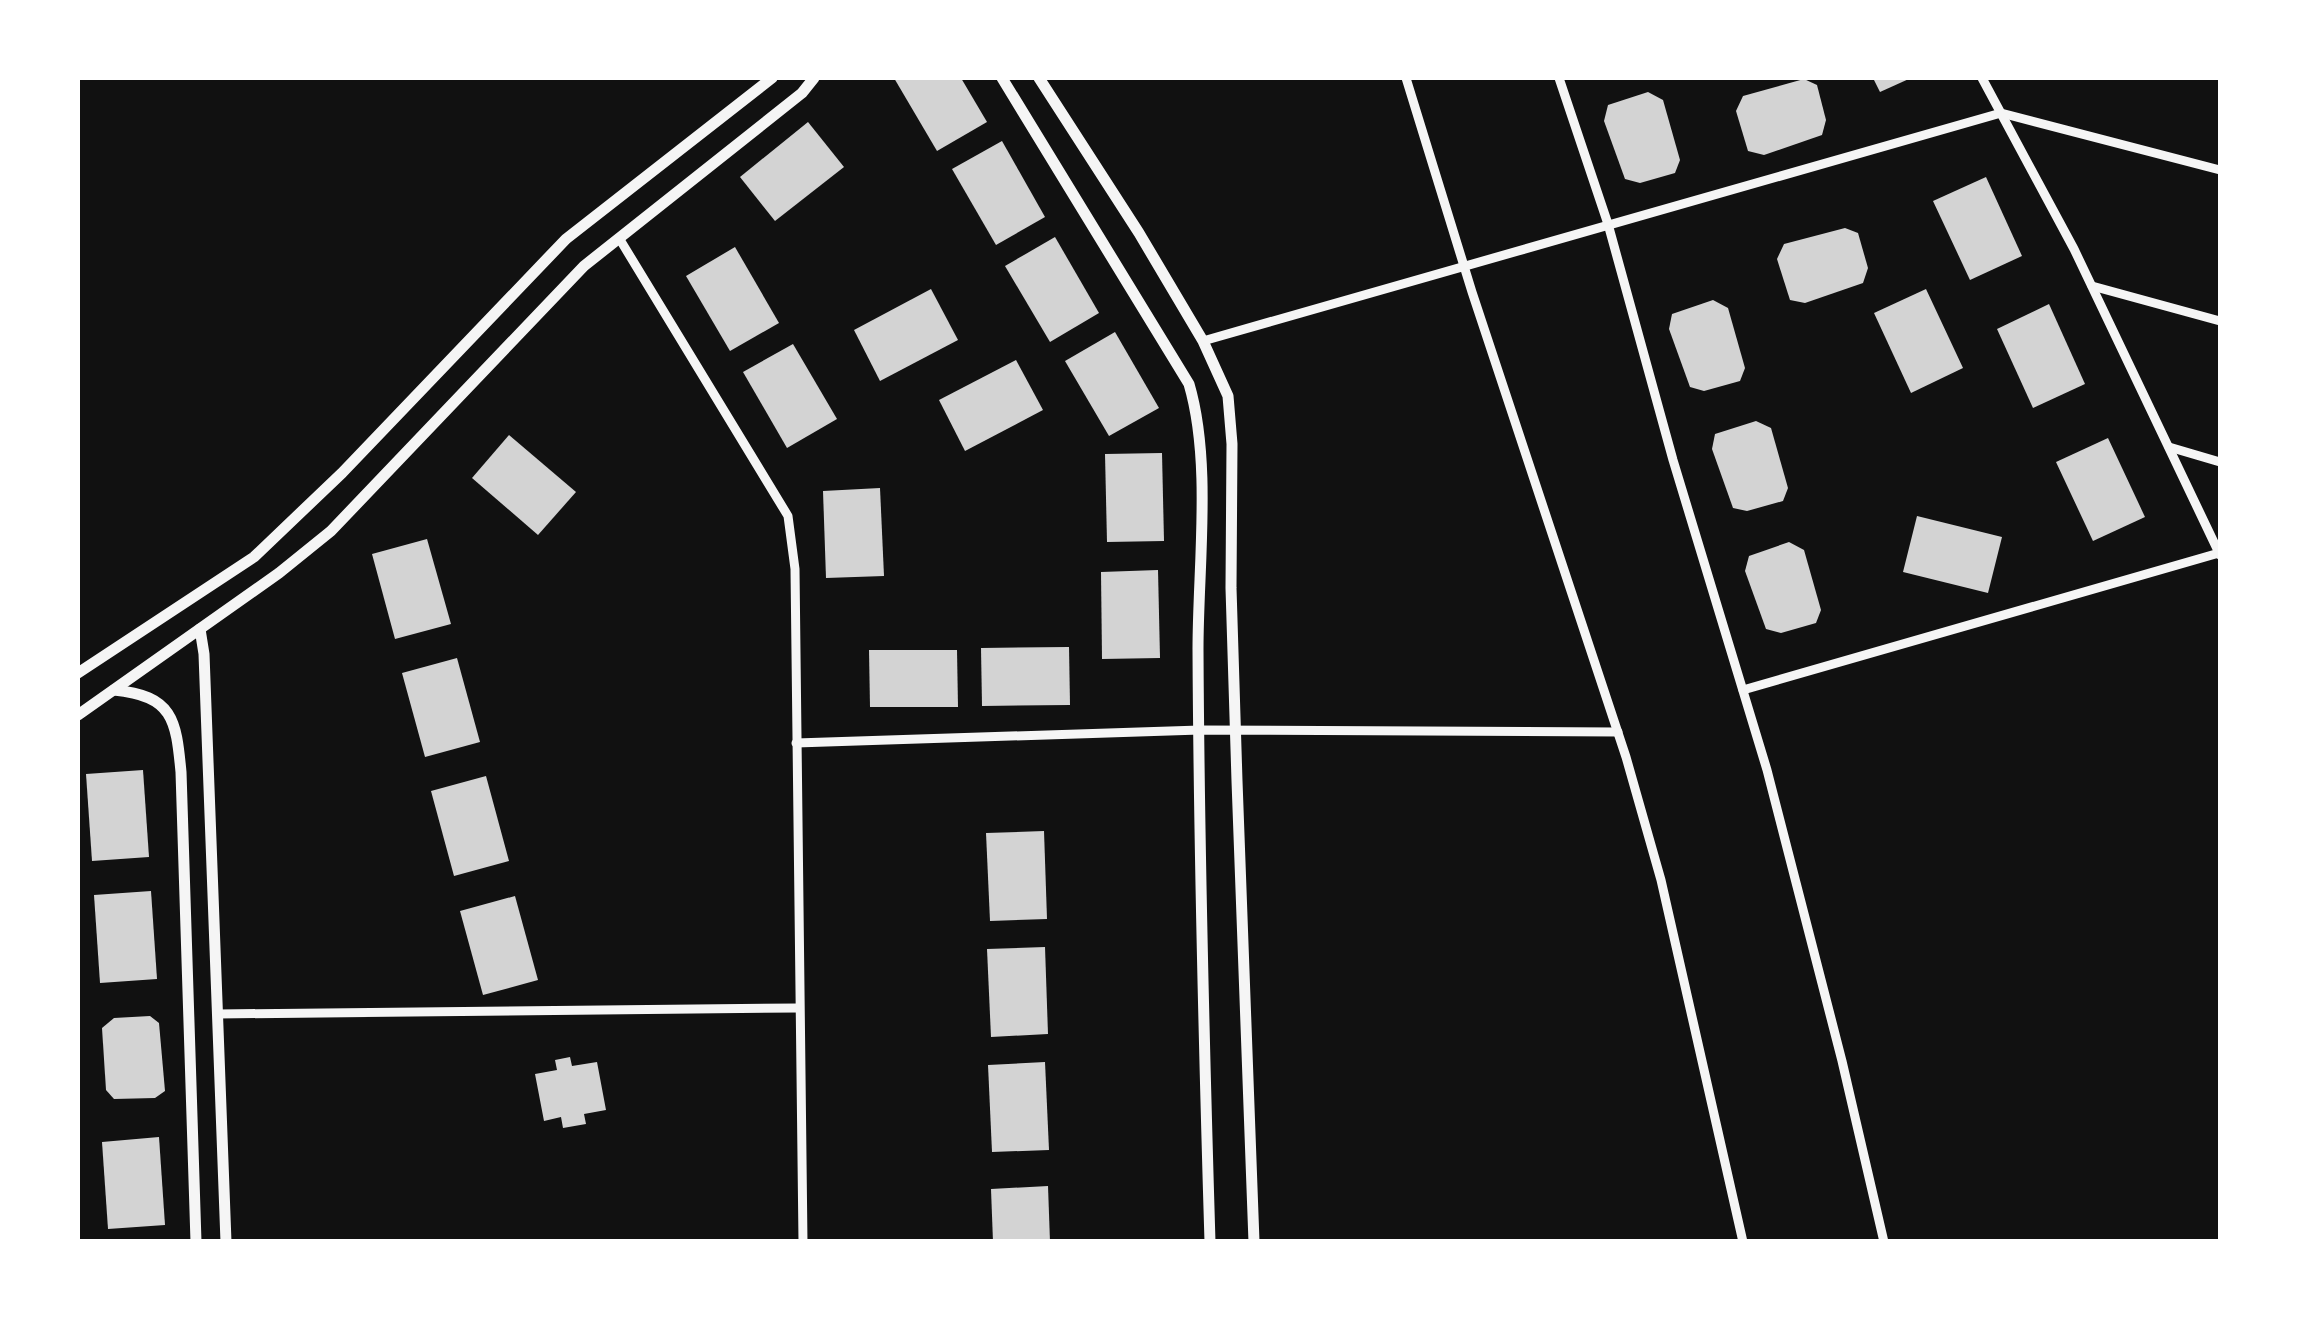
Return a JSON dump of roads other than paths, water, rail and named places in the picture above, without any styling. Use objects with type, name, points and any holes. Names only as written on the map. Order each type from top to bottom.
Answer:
[{"type":"street","points":[[78,673],[254,557],[342,473],[566,239],[772,78]]},
{"type":"street","points":[[78,716],[332,532],[584,266],[802,93],[814,78]]},
{"type":"street","points":[[1002,78],[1189,384],[1195,403],[1201,455],[1203,1028],[1210,1242]]},
{"type":"street","points":[[1039,78],[1139,233],[1203,341],[1228,396],[1254,1242]]},
{"type":"street","points":[[1406,78],[1618,732],[1661,880],[1743,1242]]},
{"type":"street","points":[[1560,78],[1608,224],[1673,460],[1767,770],[1842,1060],[1884,1242]]},
{"type":"street","points":[[1742,690],[2220,554],[2092,286],[1982,78]]},
{"type":"street","points":[[1203,341],[2001,113],[2220,170]]},
{"type":"street","points":[[619,238],[788,516],[795,569],[803,1242]]},
{"type":"street","points":[[2092,286],[2220,321]]},
{"type":"street","points":[[2169,447],[2220,462]]},
{"type":"street","points":[[200,629],[226,1242]]},
{"type":"street","points":[[114,690],[140,692],[165,706],[176,725],[181,772],[196,1242]]},
{"type":"street","points":[[796,743],[1200,730],[1618,732]]},
{"type":"street","points":[[218,1014],[798,1008]]}]
